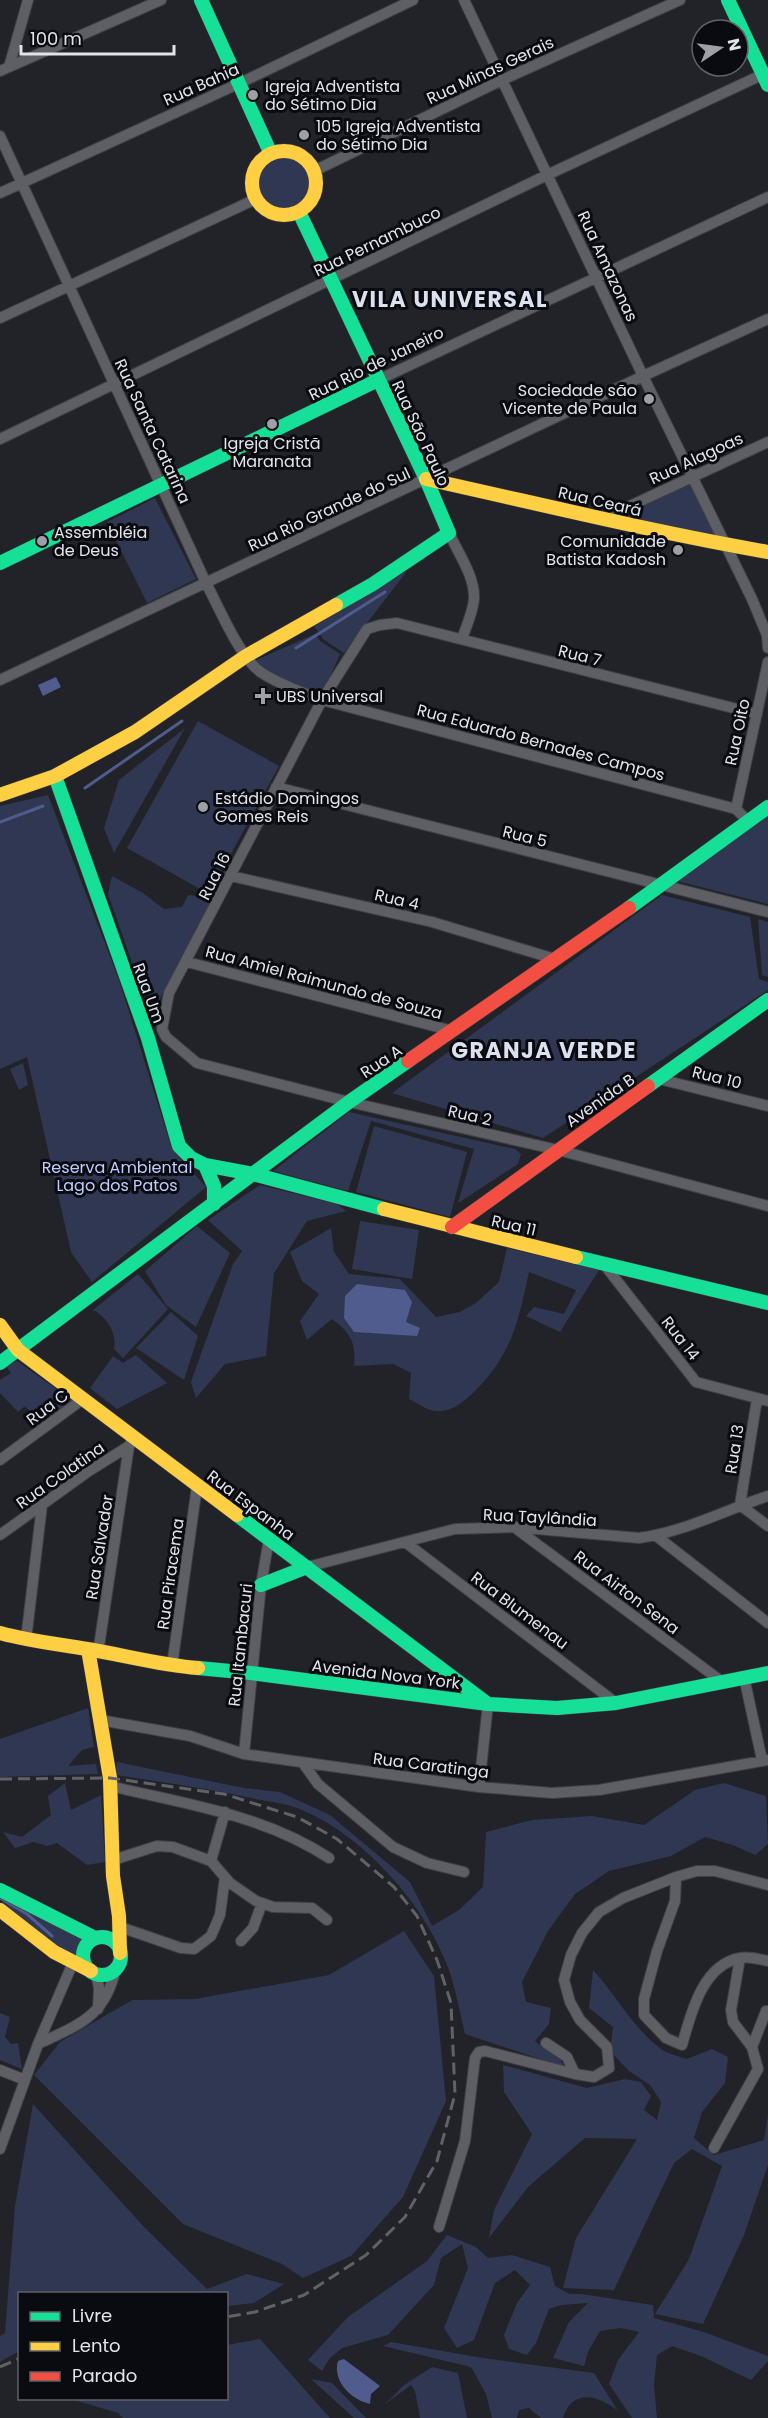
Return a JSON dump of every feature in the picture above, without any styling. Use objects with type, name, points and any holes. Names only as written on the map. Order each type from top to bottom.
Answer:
[{"type":"street","points":[[4,69],[28,0]]},
{"type":"street","points":[[4,69],[161,0]]},
{"type":"street","points":[[201,0],[271,153]]},
{"type":"street","name":"Rua Bahia","points":[[0,193],[240,83],[413,0]]},
{"type":"street","name":"Rua Amazonas","points":[[464,0],[725,546]]},
{"type":"street","name":"Rua Minas Gerais","points":[[314,171],[502,80],[680,0]]},
{"type":"street","points":[[728,0],[766,77]]},
{"type":"street","name":"Rua Pernambuco","points":[[0,439],[547,175],[766,77]]},
{"type":"street","name":"Rua Santa Catarina","points":[[0,136],[206,583],[236,641],[260,672],[294,690],[322,700]]},
{"type":"street","points":[[290,151],[299,154],[314,171],[315,193],[309,204],[299,212],[287,216],[275,214],[264,209],[256,199],[252,186],[253,173],[260,161],[271,153],[290,151]]},
{"type":"street","name":"Rua Rio de Janeiro","points":[[0,563],[378,380],[768,197]]},
{"type":"street","points":[[0,318],[256,199]]},
{"type":"street","name":"Rua São Paulo","points":[[299,212],[426,479],[467,571],[473,588],[474,601],[462,639]]},
{"type":"street","name":"Rua Rio Grande do Sul","points":[[0,680],[768,319]]},
{"type":"street","name":"Rua Alagoas","points":[[604,518],[768,442]]},
{"type":"street","name":"Rua Ceará","points":[[426,479],[725,546],[768,552]]},
{"type":"street","points":[[0,795],[55,776],[135,732],[246,656],[373,584],[449,533]]},
{"type":"street","points":[[725,546],[767,635],[768,648]]},
{"type":"street","name":"Rua 7","points":[[397,624],[757,714]]},
{"type":"street","name":"Rua 16","points":[[162,1029],[169,993],[322,700],[367,629],[380,625],[397,624]]},
{"type":"street","name":"Rua Oito","points":[[736,809],[768,662]]},
{"type":"street","name":"Rua Eduardo Bernades Campos","points":[[322,700],[736,809]]},
{"type":"street","name":"Rua Um","points":[[55,776],[148,1038],[179,1146],[190,1158],[205,1165],[253,1174]]},
{"type":"street","name":"Rua 5","points":[[276,787],[768,912]]},
{"type":"street","name":"Rua A","points":[[0,1363],[349,1102],[660,886],[768,807]]},
{"type":"street","points":[[736,809],[748,821]]},
{"type":"street","name":"Rua 4","points":[[231,876],[432,922],[555,959]]},
{"type":"street","name":"Rua Amiel Raimundo de Souza","points":[[187,962],[453,1031]]},
{"type":"street","name":"Avenida B","points":[[452,1227],[659,1079],[765,1007]]},
{"type":"street","points":[[148,1038],[162,1029]]},
{"type":"street","name":"Rua 2","points":[[162,1029],[171,1042],[196,1063],[349,1102],[558,1150],[768,1206]]},
{"type":"street","name":"Rua 10","points":[[659,1079],[768,1106]]},
{"type":"street","points":[[205,1165],[214,1186],[214,1204]]},
{"type":"street","name":"Rua 11","points":[[253,1174],[452,1227],[768,1303]]},
{"type":"street","name":"Rua 14","points":[[602,1263],[696,1382],[763,1400]]},
{"type":"street","name":"Rua Espanha","points":[[0,1326],[18,1350],[83,1399],[131,1442],[197,1486],[488,1704]]},
{"type":"street","name":"Rua C","points":[[0,1460],[83,1399]]},
{"type":"street","name":"Rua 13","points":[[740,1505],[763,1400]]},
{"type":"street","name":"Rua Colatina","points":[[0,1535],[131,1442]]},
{"type":"street","name":"Rua Salvador","points":[[93,1651],[131,1442]]},
{"type":"street","name":"Rua Piracema","points":[[172,1666],[197,1486]]},
{"type":"street","name":"Rua Taylândia","points":[[307,1568],[455,1530],[514,1527],[639,1538],[679,1530],[768,1496]]},
{"type":"street","points":[[26,1640],[42,1505]]},
{"type":"street","points":[[740,1505],[768,1526]]},
{"type":"street","name":"Rua Airton Sena","points":[[514,1527],[721,1681]]},
{"type":"street","points":[[655,1535],[768,1623]]},
{"type":"street","name":"Rua Itambacuri","points":[[244,1754],[261,1585],[269,1539]]},
{"type":"street","name":"Rua Blumenau","points":[[405,1542],[616,1703]]},
{"type":"street","points":[[261,1585],[307,1568]]},
{"type":"street","name":"Avenida Nova York","points":[[0,1633],[26,1640],[172,1666],[251,1673],[488,1704],[557,1708],[616,1703],[768,1673]]},
{"type":"street","points":[[38,2044],[77,2025],[105,2002],[120,1953],[112,1860],[110,1786],[99,1720],[93,1651]]},
{"type":"street","name":"Rua Caratinga","points":[[99,1720],[190,1736],[244,1754],[303,1763],[479,1787],[552,1793],[599,1790],[765,1760],[744,1677]]},
{"type":"street","points":[[479,1787],[488,1704]]},
{"type":"street","points":[[303,1763],[318,1784],[393,1847],[427,1863],[464,1872]]},
{"type":"street","points":[[110,1786],[225,1812],[289,1835],[330,1858]]},
{"type":"street","points":[[211,1861],[225,1812]]},
{"type":"street","points":[[112,1860],[157,1846],[173,1847],[211,1861],[230,1883],[262,1903],[273,1907],[312,1908],[327,1920]]},
{"type":"street","points":[[439,2227],[465,2141],[475,2058],[479,2052],[484,2051],[594,2078],[609,2068],[607,2047],[580,2020],[570,2002],[564,1980],[571,1955],[582,1933],[599,1911],[676,1877],[697,1871],[715,1870],[768,1885]]},
{"type":"street","points":[[119,1921],[181,1948],[194,1949],[211,1936],[220,1916],[225,1877]]},
{"type":"street","points":[[676,1877],[675,1901],[644,1999],[644,2015],[666,2038],[682,2045],[694,2004],[710,1977],[720,1966],[740,1958],[768,1961]]},
{"type":"street","points":[[0,1890],[98,1938],[111,1940],[120,1953]]},
{"type":"street","points":[[241,1941],[253,1928],[262,1903]]},
{"type":"street","points":[[0,1910],[72,1965],[105,1974],[116,1968]]},
{"type":"street","points":[[98,2009],[99,1988],[93,1972],[84,1962],[84,1951],[119,1921]]},
{"type":"street","points":[[714,2148],[758,2069],[752,2048],[733,2022],[730,2010],[740,1958]]},
{"type":"street","points":[[0,2149],[38,2044],[72,1965]]},
{"type":"street","points":[[752,2048],[766,2011],[768,2011]]},
{"type":"street","points":[[546,2043],[567,2057],[575,2074]]},
{"type":"street","points":[[0,2070],[25,2080]]},
{"type":"green space","points":[[284,154],[305,163],[314,184],[305,205],[284,214],[263,205],[254,184],[263,163]]},
{"type":"green space","points":[[692,477],[725,545],[604,518]]},
{"type":"green space","points":[[155,498],[196,579],[147,603],[107,522]]},
{"type":"green space","points":[[407,571],[344,653],[324,640],[314,626]]},
{"type":"green space","points":[[315,634],[320,641],[340,654],[321,697],[266,675],[254,661]]},
{"type":"green space","name":"Estádio Domingos Gomes Reis","points":[[198,721],[279,766],[209,894],[127,848]]},
{"type":"green space","points":[[185,728],[114,853],[104,828],[119,780]]},
{"type":"green space","name":"Reserva Ambiental Lago dos Patos","points":[[48,795],[119,980],[172,1149],[206,1187],[92,1282],[71,1252],[27,1057],[0,1069],[0,806]]},
{"type":"green space","points":[[768,814],[768,904],[677,881]]},
{"type":"green space","points":[[230,860],[234,861],[155,1008],[135,971],[108,894],[112,876],[143,893],[164,909],[182,907],[188,895],[210,897]]},
{"type":"green space","points":[[662,895],[750,917],[759,979],[768,982],[768,990],[543,1138],[392,1093]]},
{"type":"green space","points":[[758,919],[768,922],[768,977],[762,975]]},
{"type":"green space","points":[[23,1063],[28,1085],[19,1090],[10,1069]]},
{"type":"green space","points":[[349,1112],[515,1149],[521,1154],[518,1164],[458,1203],[474,1149],[371,1121],[348,1191],[273,1171]]},
{"type":"green space","points":[[374,1126],[467,1152],[450,1217],[356,1192]]},
{"type":"green space","points":[[260,1185],[337,1204],[346,1211],[307,1221],[274,1273],[266,1356],[225,1364],[196,1398],[191,1382],[233,1264],[242,1251],[208,1220]]},
{"type":"green space","points":[[360,1221],[419,1230],[412,1279],[352,1269]]},
{"type":"green space","points":[[197,1226],[230,1253],[196,1327],[166,1305],[145,1271]]},
{"type":"green space","points":[[331,1228],[334,1252],[349,1274],[400,1279],[436,1317],[460,1312],[476,1303],[499,1282],[507,1248],[599,1270],[560,1332],[526,1316],[534,1307],[564,1314],[576,1290],[529,1272],[512,1337],[497,1364],[487,1378],[461,1403],[451,1409],[434,1411],[409,1399],[411,1373],[393,1364],[354,1366],[351,1339],[344,1329],[332,1319],[307,1340],[300,1321],[319,1294],[302,1281],[290,1252]]},
{"type":"green space","points":[[138,1274],[168,1309],[123,1358],[114,1349],[114,1337],[110,1326],[93,1310]]},
{"type":"green space","points":[[171,1312],[198,1336],[184,1380],[136,1348]]},
{"type":"green space","points":[[136,1355],[167,1383],[117,1409],[90,1388],[113,1356],[123,1363]]},
{"type":"green space","points":[[17,1361],[72,1400],[41,1426],[25,1406],[18,1412],[0,1393],[0,1380],[11,1373],[6,1366]]},
{"type":"green space","points":[[88,1708],[94,1747],[82,1750],[68,1766],[96,1764],[98,1774],[0,1777],[0,1739]]},
{"type":"green space","points":[[117,1762],[244,1788],[280,1792],[330,1815],[410,1882],[432,1926],[459,1910],[483,1887],[486,1832],[532,1820],[592,1816],[644,1825],[695,1790],[724,1783],[766,1796],[768,1844],[755,1855],[733,1845],[705,1837],[671,1856],[609,1871],[575,1894],[548,1931],[522,1982],[526,2002],[551,2008],[549,2024],[535,2041],[561,2060],[564,2067],[465,2034],[454,1987],[434,1936],[402,1890],[383,1868],[339,1830],[291,1806],[200,1788],[116,1775]]},
{"type":"green space","points":[[65,1783],[71,1810],[101,1795],[105,1862],[87,1865],[57,1843],[47,1846],[33,1842],[15,1848],[3,1832],[22,1837],[51,1815],[48,1796]]},
{"type":"green space","points":[[6,1898],[87,1938],[78,1949],[77,1961],[0,1904]]},
{"type":"green space","points":[[404,1931],[434,1976],[446,2101],[403,2197],[351,2256],[303,2278],[282,2264],[183,2224],[34,2075],[60,2042],[132,2000],[195,1999],[329,1975]]},
{"type":"green space","points":[[593,1970],[633,2021],[661,2049],[687,2059],[712,2049],[728,2057],[725,2083],[702,2112],[694,2138],[714,2155],[764,2140],[768,2115],[768,2165],[744,2235],[703,2324],[655,2314],[689,2259],[722,2166],[692,2149],[674,2163],[614,2290],[563,2288],[576,2238],[637,2139],[585,2138],[528,2187],[489,2238],[494,2210],[532,2134],[504,2092],[503,2065],[587,2088],[625,2079],[641,2082],[651,2096],[644,2110],[657,2120],[661,2102],[650,2085],[629,2071],[610,2051],[613,2027],[589,2008]]},
{"type":"green space","points":[[0,2013],[10,2017],[5,2037],[11,2044],[18,2043],[22,2069],[0,2060]]},
{"type":"green space","points":[[33,2104],[144,2227],[207,2289],[247,2274],[284,2284],[254,2303],[228,2306],[228,2292],[18,2292],[18,2352],[0,2362],[0,2336],[5,2333],[15,2206]]},
{"type":"green space","points":[[447,2235],[476,2247],[488,2258],[512,2255],[550,2267],[555,2286],[569,2294],[653,2305],[654,2318],[704,2332],[768,2356],[768,2361],[751,2380],[701,2356],[672,2346],[657,2355],[654,2385],[657,2418],[632,2418],[609,2384],[618,2360],[639,2332],[621,2328],[600,2331],[588,2352],[584,2366],[553,2358],[569,2322],[588,2303],[561,2305],[549,2309],[536,2343],[527,2355],[509,2349],[504,2335],[517,2303],[530,2285],[515,2270],[495,2283],[474,2340],[457,2348],[444,2328],[468,2268],[462,2244],[441,2258],[434,2285],[388,2335],[342,2348],[330,2358],[322,2371],[308,2360],[348,2317],[427,2261]]},
{"type":"green space","points":[[260,2339],[330,2418],[123,2418],[118,2413],[74,2400],[228,2400],[228,2345]]},
{"type":"green space","points":[[391,2342],[483,2358],[594,2373],[618,2411],[603,2401],[587,2397],[573,2402],[567,2408],[563,2418],[541,2418],[529,2408],[519,2410],[517,2418],[492,2418],[486,2394],[471,2367],[383,2346]]},
{"type":"green space","points":[[432,2367],[458,2373],[467,2418],[420,2418],[415,2391],[411,2385],[384,2405],[404,2385]]},
{"type":"green space","points":[[311,2379],[332,2383],[366,2418],[354,2418]]},
{"type":"shaded area","points":[[56,677],[61,687],[43,696],[38,685]]},
{"type":"shaded area","points":[[357,1284],[405,1290],[412,1302],[406,1322],[420,1328],[417,1336],[354,1332],[344,1318],[345,1296]]},
{"type":"shaded area","points":[[344,2359],[380,2386],[371,2394],[370,2404],[350,2394],[340,2382],[338,2361]]},
{"type":"waterway","points":[[296,648],[385,592]]},
{"type":"waterway","points":[[85,788],[182,721]]},
{"type":"waterway","points":[[0,822],[43,806]]},
{"type":"waterway","points":[[0,1898],[27,1914],[52,1936]]},
{"type":"railway","points":[[0,1779],[110,1778],[224,1794],[297,1817],[337,1839],[394,1887],[417,1916],[437,1960],[451,2003],[455,2094],[437,2161],[405,2217],[366,2255],[304,2295],[255,2312],[228,2317]]},
{"type":"railway","points":[[0,2367],[18,2359]]},
{"type":"traffic: fast","points":[[201,0],[271,154]]},
{"type":"traffic: fast","points":[[728,0],[768,85]]},
{"type":"traffic: fast","points":[[299,212],[426,479],[449,533],[373,584],[336,605]]},
{"type":"traffic: fast","points":[[0,563],[378,380]]},
{"type":"traffic: fast","points":[[55,776],[148,1038],[179,1146],[191,1158],[205,1165],[253,1174],[384,1209]]},
{"type":"traffic: fast","points":[[629,908],[768,807]]},
{"type":"traffic: fast","points":[[648,1086],[768,1000]]},
{"type":"traffic: fast","points":[[0,1363],[349,1102],[408,1061]]},
{"type":"traffic: fast","points":[[205,1165],[214,1186],[214,1204]]},
{"type":"traffic: fast","points":[[576,1257],[768,1303]]},
{"type":"traffic: fast","points":[[237,1515],[488,1704]]},
{"type":"traffic: fast","points":[[261,1585],[307,1567]]},
{"type":"traffic: fast","points":[[198,1668],[488,1704],[557,1708],[616,1703],[768,1673]]},
{"type":"traffic: fast","points":[[0,1890],[95,1938]]},
{"type":"traffic: fast","points":[[102,1937],[115,1943],[121,1956],[115,1969],[102,1975],[89,1969],[83,1956],[89,1943],[102,1937]]},
{"type":"traffic: slow","points":[[284,151],[296,153],[307,160],[314,171],[316,183],[314,195],[307,206],[296,213],[284,215],[272,213],[261,206],[254,195],[252,183],[254,171],[261,160],[272,153],[284,151]]},
{"type":"traffic: slow","points":[[426,479],[639,527],[768,552]]},
{"type":"traffic: slow","points":[[0,795],[55,776],[135,732],[246,656],[336,605]]},
{"type":"traffic: slow","points":[[384,1209],[576,1257]]},
{"type":"traffic: slow","points":[[0,1325],[18,1350],[237,1515]]},
{"type":"traffic: slow","points":[[0,1633],[198,1668]]},
{"type":"traffic: slow","points":[[88,1649],[110,1778],[113,1876],[119,1916],[120,1953]]},
{"type":"traffic: slow","points":[[0,1910],[54,1952],[91,1971]]},
{"type":"traffic: jam","points":[[408,1061],[629,908]]},
{"type":"traffic: jam","points":[[452,1227],[648,1086]]},
{"type":"place","name":"Igreja Adventista do Sétimo Dia","points":[[253,95]]},
{"type":"place","name":"105 Igreja Adventista do Sétimo Dia","points":[[304,135]]},
{"type":"place","name":"Sociedade são Vicente de Paula","points":[[649,399]]},
{"type":"place","name":"Igreja Cristã Maranata","points":[[272,424]]},
{"type":"place","name":"Assembléia de Deus","points":[[42,541]]},
{"type":"place","name":"Comunidade Batista Kadosh","points":[[678,550]]},
{"type":"place","name":"UBS Universal","points":[[263,696]]},
{"type":"place","name":"Estádio Domingos Gomes Reis","points":[[203,807]]},
{"type":"district","name":"VILA UNIVERSAL","points":[[450,299]]},
{"type":"district","name":"GRANJA VERDE","points":[[544,1050]]}]
